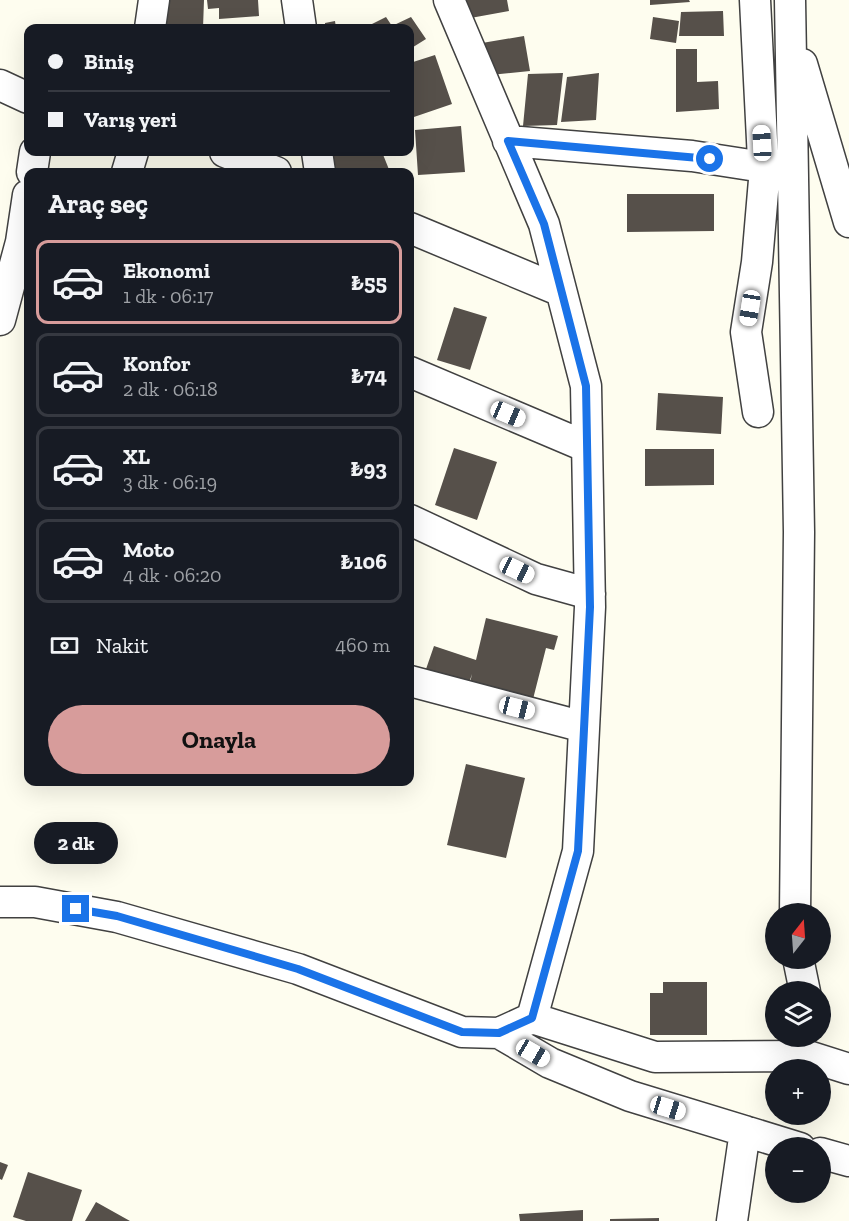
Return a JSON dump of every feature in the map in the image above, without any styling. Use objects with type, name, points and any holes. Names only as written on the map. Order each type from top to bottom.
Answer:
[{"type":"street","points":[[151,24],[154,0]]},
{"type":"street","points":[[297,0],[300,24]]},
{"type":"street","points":[[449,0],[544,224],[586,386],[590,594],[578,851],[532,1018]]},
{"type":"street","points":[[755,0],[763,167],[758,262],[746,332],[759,412]]},
{"type":"street","points":[[790,0],[799,532],[795,903]]},
{"type":"street","points":[[791,30],[849,222]]},
{"type":"street","points":[[0,86],[24,96]]},
{"type":"street","points":[[508,141],[692,156],[763,167]]},
{"type":"street","points":[[235,156],[266,168]]},
{"type":"street","points":[[0,320],[8,263],[24,209]]},
{"type":"street","points":[[414,230],[561,291]]},
{"type":"street","points":[[414,374],[587,447]]},
{"type":"street","points":[[414,522],[536,579],[590,594]]},
{"type":"street","points":[[414,682],[584,726]]},
{"type":"street","points":[[0,902],[35,902],[117,916],[298,969],[462,1032],[499,1033],[532,1018],[655,1058],[808,1056],[840,1066]]},
{"type":"street","points":[[499,1033],[550,1063],[630,1096],[765,1137]]},
{"type":"street","points":[[828,1047],[840,1066]]},
{"type":"street","points":[[732,1221],[745,1131]]},
{"type":"street","points":[[831,1156],[849,1161]]},
{"type":"building","points":[[154,0],[204,0],[203,24],[153,24]]},
{"type":"building","points":[[207,0],[258,0],[259,16],[219,19],[219,8],[208,9]]},
{"type":"building","points":[[461,0],[507,0],[509,11],[465,19]]},
{"type":"building","points":[[650,0],[689,0],[690,2],[650,5]]},
{"type":"building","points":[[723,11],[724,36],[679,36],[681,12]]},
{"type":"building","points":[[386,17],[391,24],[372,24]]},
{"type":"building","points":[[411,17],[426,39],[414,46],[414,24],[396,24]]},
{"type":"building","points":[[653,17],[679,21],[676,43],[650,39]]},
{"type":"building","points":[[524,36],[530,71],[490,75],[482,43]]},
{"type":"building","points":[[676,49],[697,49],[697,82],[718,81],[719,109],[676,112]]},
{"type":"building","points":[[435,55],[452,104],[414,117],[414,62]]},
{"type":"building","points":[[563,73],[557,125],[523,126],[528,74]]},
{"type":"building","points":[[599,73],[596,120],[561,122],[567,77]]},
{"type":"building","points":[[461,126],[465,172],[418,175],[415,130]]},
{"type":"building","points":[[329,156],[384,156],[388,168],[331,168]]},
{"type":"building","points":[[627,194],[714,194],[714,231],[627,232]]},
{"type":"building","points":[[454,307],[487,317],[470,370],[437,360]]},
{"type":"building","points":[[658,393],[723,397],[721,434],[656,430]]},
{"type":"building","points":[[454,448],[497,462],[477,520],[435,505]]},
{"type":"building","points":[[645,449],[714,449],[714,485],[645,486]]},
{"type":"building","points":[[486,618],[558,636],[554,650],[546,648],[532,703],[469,687],[472,674],[468,686],[425,672],[434,646],[476,660]]},
{"type":"building","points":[[466,764],[525,778],[506,858],[447,845]]},
{"type":"building","points":[[663,982],[707,982],[707,1035],[650,1035],[650,993],[663,993]]},
{"type":"building","points":[[0,1162],[8,1165],[2,1180],[0,1179]]},
{"type":"building","points":[[28,1172],[82,1190],[72,1221],[26,1221],[13,1217]]},
{"type":"building","points":[[96,1202],[130,1221],[85,1221]]},
{"type":"building","points":[[583,1210],[583,1221],[520,1221],[519,1214]]},
{"type":"building","points":[[659,1218],[659,1221],[610,1221],[610,1219]]},
{"type":"route","points":[[76,909],[117,916],[298,969],[462,1032],[499,1033],[532,1018],[578,851],[590,607],[586,386],[544,224],[508,141],[710,159]]}]
